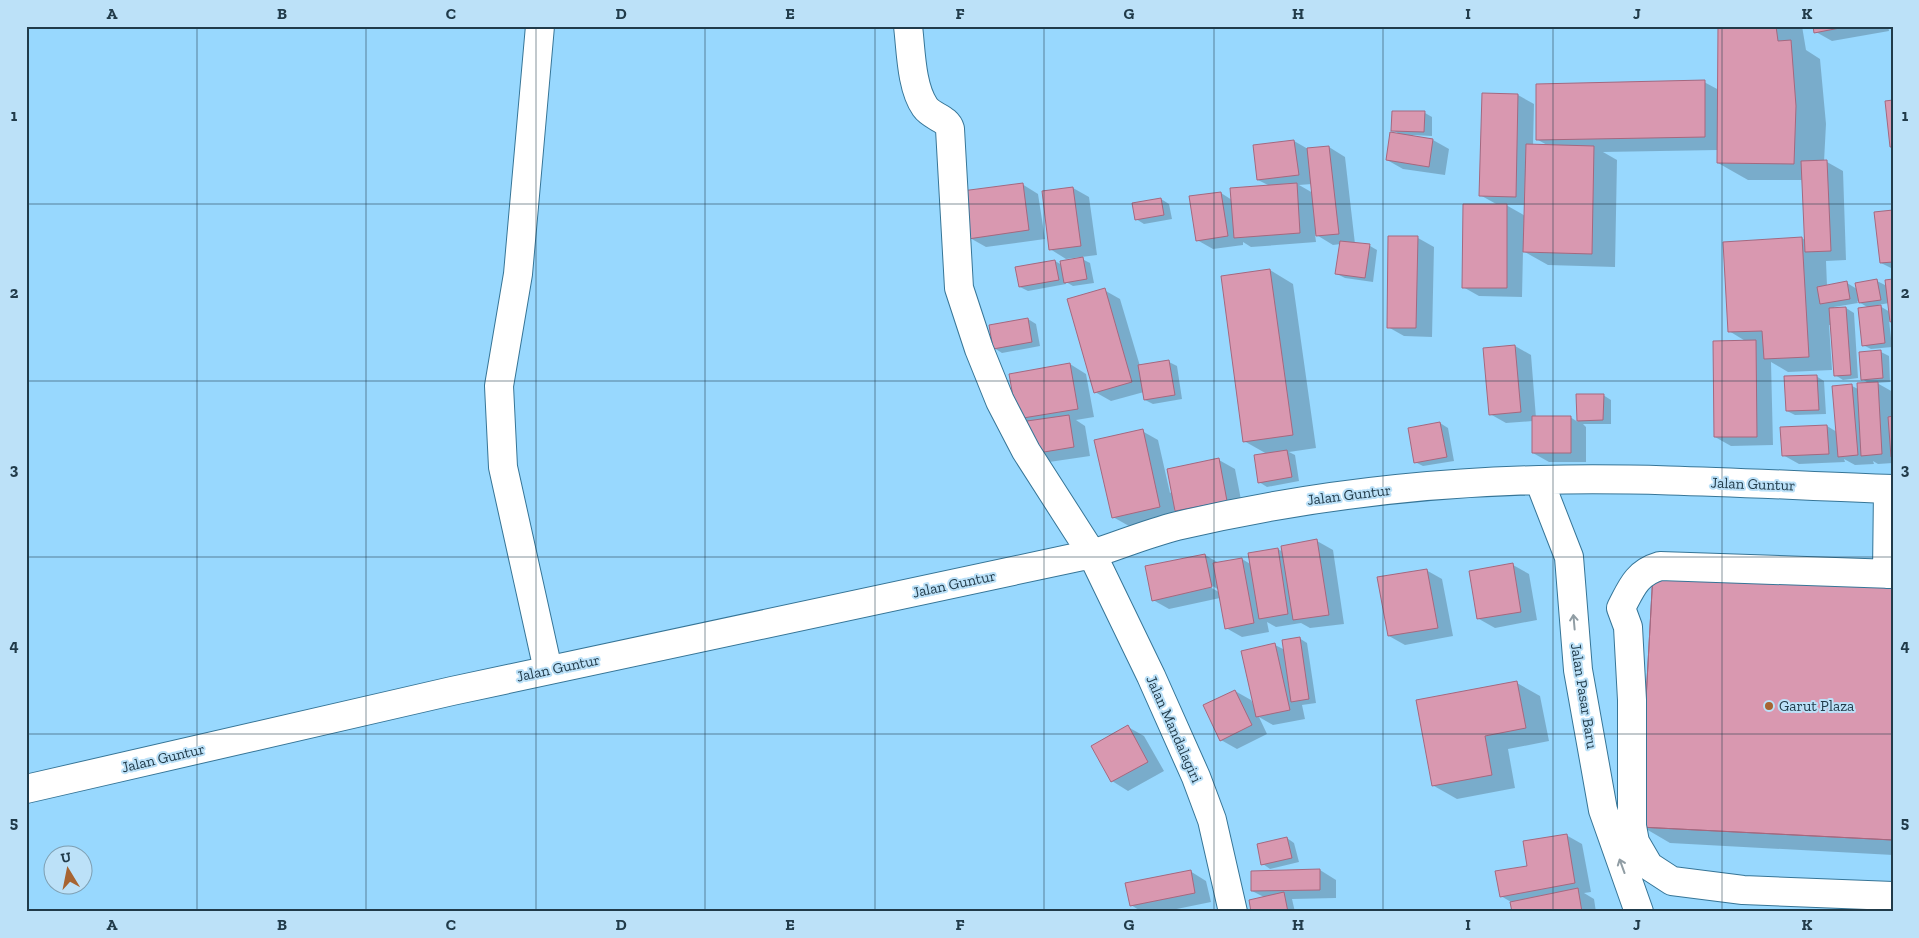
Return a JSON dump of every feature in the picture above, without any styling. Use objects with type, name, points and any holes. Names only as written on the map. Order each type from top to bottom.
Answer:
[{"type":"street","points":[[540,26],[518,274],[499,386],[503,468],[548,670]]},
{"type":"street","name":"Jalan Mandalagiri","points":[[908,26],[916,86],[922,102],[930,114],[946,121],[950,129],[959,288],[980,349],[1000,401],[1026,451],[1092,554],[1128,626],[1196,777],[1212,820],[1233,912]]},
{"type":"street","name":"Jalan Guntur","points":[[26,788],[548,670],[1092,554],[1176,527],[1304,501],[1422,486],[1540,480],[1656,480],[1890,489]]},
{"type":"street","name":"Jalan Pasar Baru","points":[[1540,480],[1569,558],[1578,670],[1603,810],[1639,912]]},
{"type":"street","points":[[1890,489],[1890,574],[1660,566],[1650,569],[1641,575],[1621,608],[1628,627],[1632,700],[1632,826],[1635,842],[1650,866],[1672,881],[1743,890],[1893,896]]},
{"type":"building","points":[[1718,26],[1776,26],[1778,41],[1791,40],[1796,106],[1794,164],[1717,163]]},
{"type":"building","points":[[1813,26],[1850,26],[1814,33]]},
{"type":"building","points":[[1705,80],[1705,137],[1536,140],[1536,84]]},
{"type":"building","points":[[1482,93],[1518,94],[1516,197],[1479,196]]},
{"type":"building","points":[[1893,100],[1893,147],[1890,147],[1885,101]]},
{"type":"building","points":[[1392,111],[1425,111],[1424,132],[1391,131]]},
{"type":"building","points":[[1390,132],[1433,139],[1429,167],[1386,160]]},
{"type":"building","points":[[1294,140],[1299,175],[1257,180],[1253,145]]},
{"type":"building","points":[[1526,144],[1594,146],[1592,254],[1523,252]]},
{"type":"building","points":[[1329,146],[1339,234],[1316,236],[1307,148]]},
{"type":"building","points":[[1827,160],[1831,251],[1805,252],[1801,161]]},
{"type":"building","points":[[1023,183],[1029,230],[968,239],[962,191]]},
{"type":"building","points":[[1297,183],[1300,233],[1234,238],[1230,188]]},
{"type":"building","points":[[1073,187],[1081,246],[1049,250],[1042,191]]},
{"type":"building","points":[[1221,192],[1228,236],[1196,241],[1189,196]]},
{"type":"building","points":[[1161,198],[1164,215],[1135,220],[1132,203]]},
{"type":"building","points":[[1463,204],[1507,204],[1507,288],[1462,288]]},
{"type":"building","points":[[1893,210],[1893,262],[1880,263],[1874,212]]},
{"type":"building","points":[[1388,236],[1418,236],[1416,328],[1387,328]]},
{"type":"building","points":[[1802,237],[1809,357],[1764,359],[1762,331],[1728,332],[1723,242]]},
{"type":"building","points":[[1340,241],[1370,244],[1365,278],[1335,274]]},
{"type":"building","points":[[1083,257],[1087,279],[1064,283],[1060,261]]},
{"type":"building","points":[[1055,260],[1059,280],[1019,287],[1015,267]]},
{"type":"building","points":[[1270,269],[1293,435],[1243,442],[1221,276]]},
{"type":"building","points":[[1877,279],[1881,300],[1859,303],[1855,283]]},
{"type":"building","points":[[1893,279],[1893,321],[1890,322],[1885,280]]},
{"type":"building","points":[[1847,281],[1850,299],[1820,304],[1817,287]]},
{"type":"building","points":[[1105,288],[1132,382],[1094,393],[1067,299]]},
{"type":"building","points":[[1881,305],[1885,343],[1862,346],[1858,308]]},
{"type":"building","points":[[1846,307],[1851,375],[1834,376],[1829,308]]},
{"type":"building","points":[[1028,318],[1032,342],[993,349],[989,325]]},
{"type":"building","points":[[1756,340],[1757,437],[1714,437],[1713,341]]},
{"type":"building","points":[[1515,345],[1521,412],[1489,415],[1483,348]]},
{"type":"building","points":[[1881,350],[1883,378],[1861,380],[1859,352]]},
{"type":"building","points":[[1169,360],[1175,395],[1144,400],[1138,365]]},
{"type":"building","points":[[1070,363],[1078,409],[1017,419],[1009,374]]},
{"type":"building","points":[[1817,375],[1819,410],[1786,411],[1784,376]]},
{"type":"building","points":[[1878,382],[1882,454],[1861,456],[1857,383]]},
{"type":"building","points":[[1852,384],[1858,455],[1838,457],[1832,386]]},
{"type":"building","points":[[1576,394],[1604,394],[1603,420],[1577,421]]},
{"type":"building","points":[[1069,415],[1074,447],[1032,454],[1027,421]]},
{"type":"building","points":[[1532,416],[1571,416],[1571,453],[1532,453]]},
{"type":"building","points":[[1893,416],[1893,457],[1891,457],[1888,417]]},
{"type":"building","points":[[1440,422],[1447,457],[1414,463],[1408,428]]},
{"type":"building","points":[[1827,425],[1829,454],[1782,456],[1780,427]]},
{"type":"building","points":[[1143,429],[1160,507],[1112,518],[1094,440]]},
{"type":"building","points":[[1287,450],[1292,477],[1258,483],[1254,455]]},
{"type":"building","points":[[1219,458],[1227,501],[1175,511],[1167,469]]},
{"type":"building","points":[[1317,539],[1329,615],[1293,620],[1281,546]]},
{"type":"building","points":[[1278,548],[1288,614],[1259,619],[1248,553]]},
{"type":"building","points":[[1205,554],[1212,587],[1152,601],[1145,566]]},
{"type":"building","points":[[1242,558],[1254,623],[1225,629],[1213,563]]},
{"type":"building","points":[[1513,563],[1521,612],[1477,619],[1469,571]]},
{"type":"building","points":[[1427,569],[1438,628],[1388,636],[1377,577]]},
{"type":"building","name":"Garut Plaza","points":[[1653,573],[1893,585],[1893,840],[1639,827]]},
{"type":"building","name":"Garut Plaza","points":[[1653,573],[1893,585],[1893,840],[1639,827]]},
{"type":"building","points":[[1300,637],[1309,699],[1291,702],[1282,640]]},
{"type":"building","points":[[1275,643],[1290,710],[1256,717],[1241,651]]},
{"type":"building","points":[[1517,681],[1526,728],[1485,736],[1492,775],[1432,786],[1416,700]]},
{"type":"building","points":[[1235,690],[1252,725],[1220,741],[1203,705]]},
{"type":"building","points":[[1128,725],[1148,762],[1111,782],[1091,746]]},
{"type":"building","points":[[1567,834],[1575,883],[1500,897],[1495,871],[1527,866],[1523,841]]},
{"type":"building","points":[[1287,837],[1292,858],[1261,865],[1257,844]]},
{"type":"building","points":[[1320,869],[1320,890],[1251,891],[1251,871]]},
{"type":"building","points":[[1191,870],[1195,893],[1130,906],[1125,883]]},
{"type":"building","points":[[1578,888],[1582,912],[1512,912],[1510,902]]},
{"type":"building","points":[[1284,892],[1288,912],[1251,912],[1249,900]]},
{"type":"building","points":[[1874,908],[1875,912],[1855,912]]},
{"type":"place","name":"Garut Plaza","points":[[1769,706]]}]
